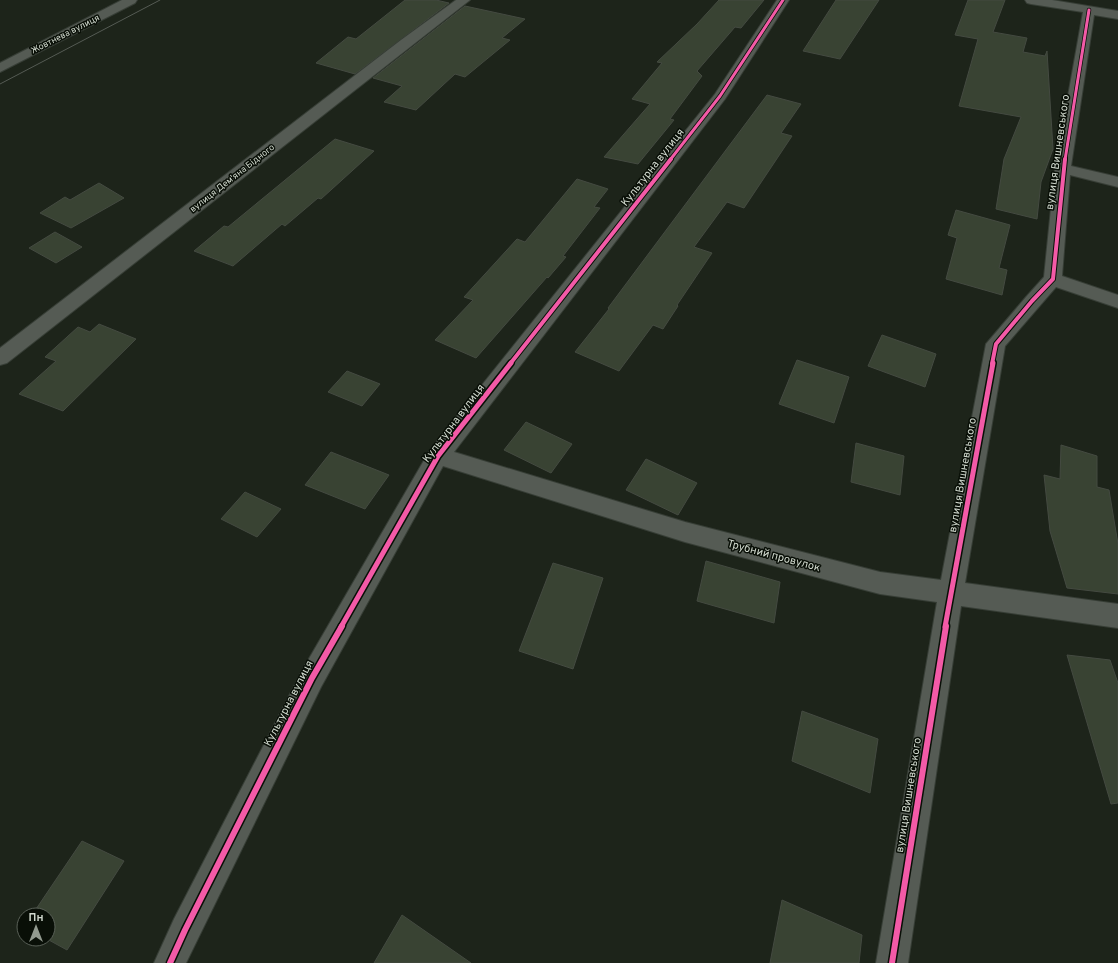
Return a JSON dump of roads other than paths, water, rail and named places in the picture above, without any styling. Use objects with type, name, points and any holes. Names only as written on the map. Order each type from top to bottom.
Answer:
[{"type":"street","name":"Жовтнева вулиця","points":[[0,68],[131,0]]},
{"type":"street","name":"вулиця Дем'яна Бідного","points":[[0,358],[464,0]]},
{"type":"street","name":"Культурна вулиця","points":[[170,963],[185,930],[312,678],[438,456],[720,96],[783,0]]},
{"type":"street","points":[[1031,0],[1118,15]]},
{"type":"street","name":"вулиця Вишневського","points":[[892,963],[951,592],[996,344],[1032,301],[1053,279],[1063,169],[1089,10]]},
{"type":"street","points":[[1063,169],[1118,182]]},
{"type":"street","points":[[1053,279],[1118,302]]},
{"type":"street","name":"Трубний провулок","points":[[438,456],[700,536],[880,583],[1118,616]]},
{"type":"tram line","points":[[0,84],[160,0]]}]
